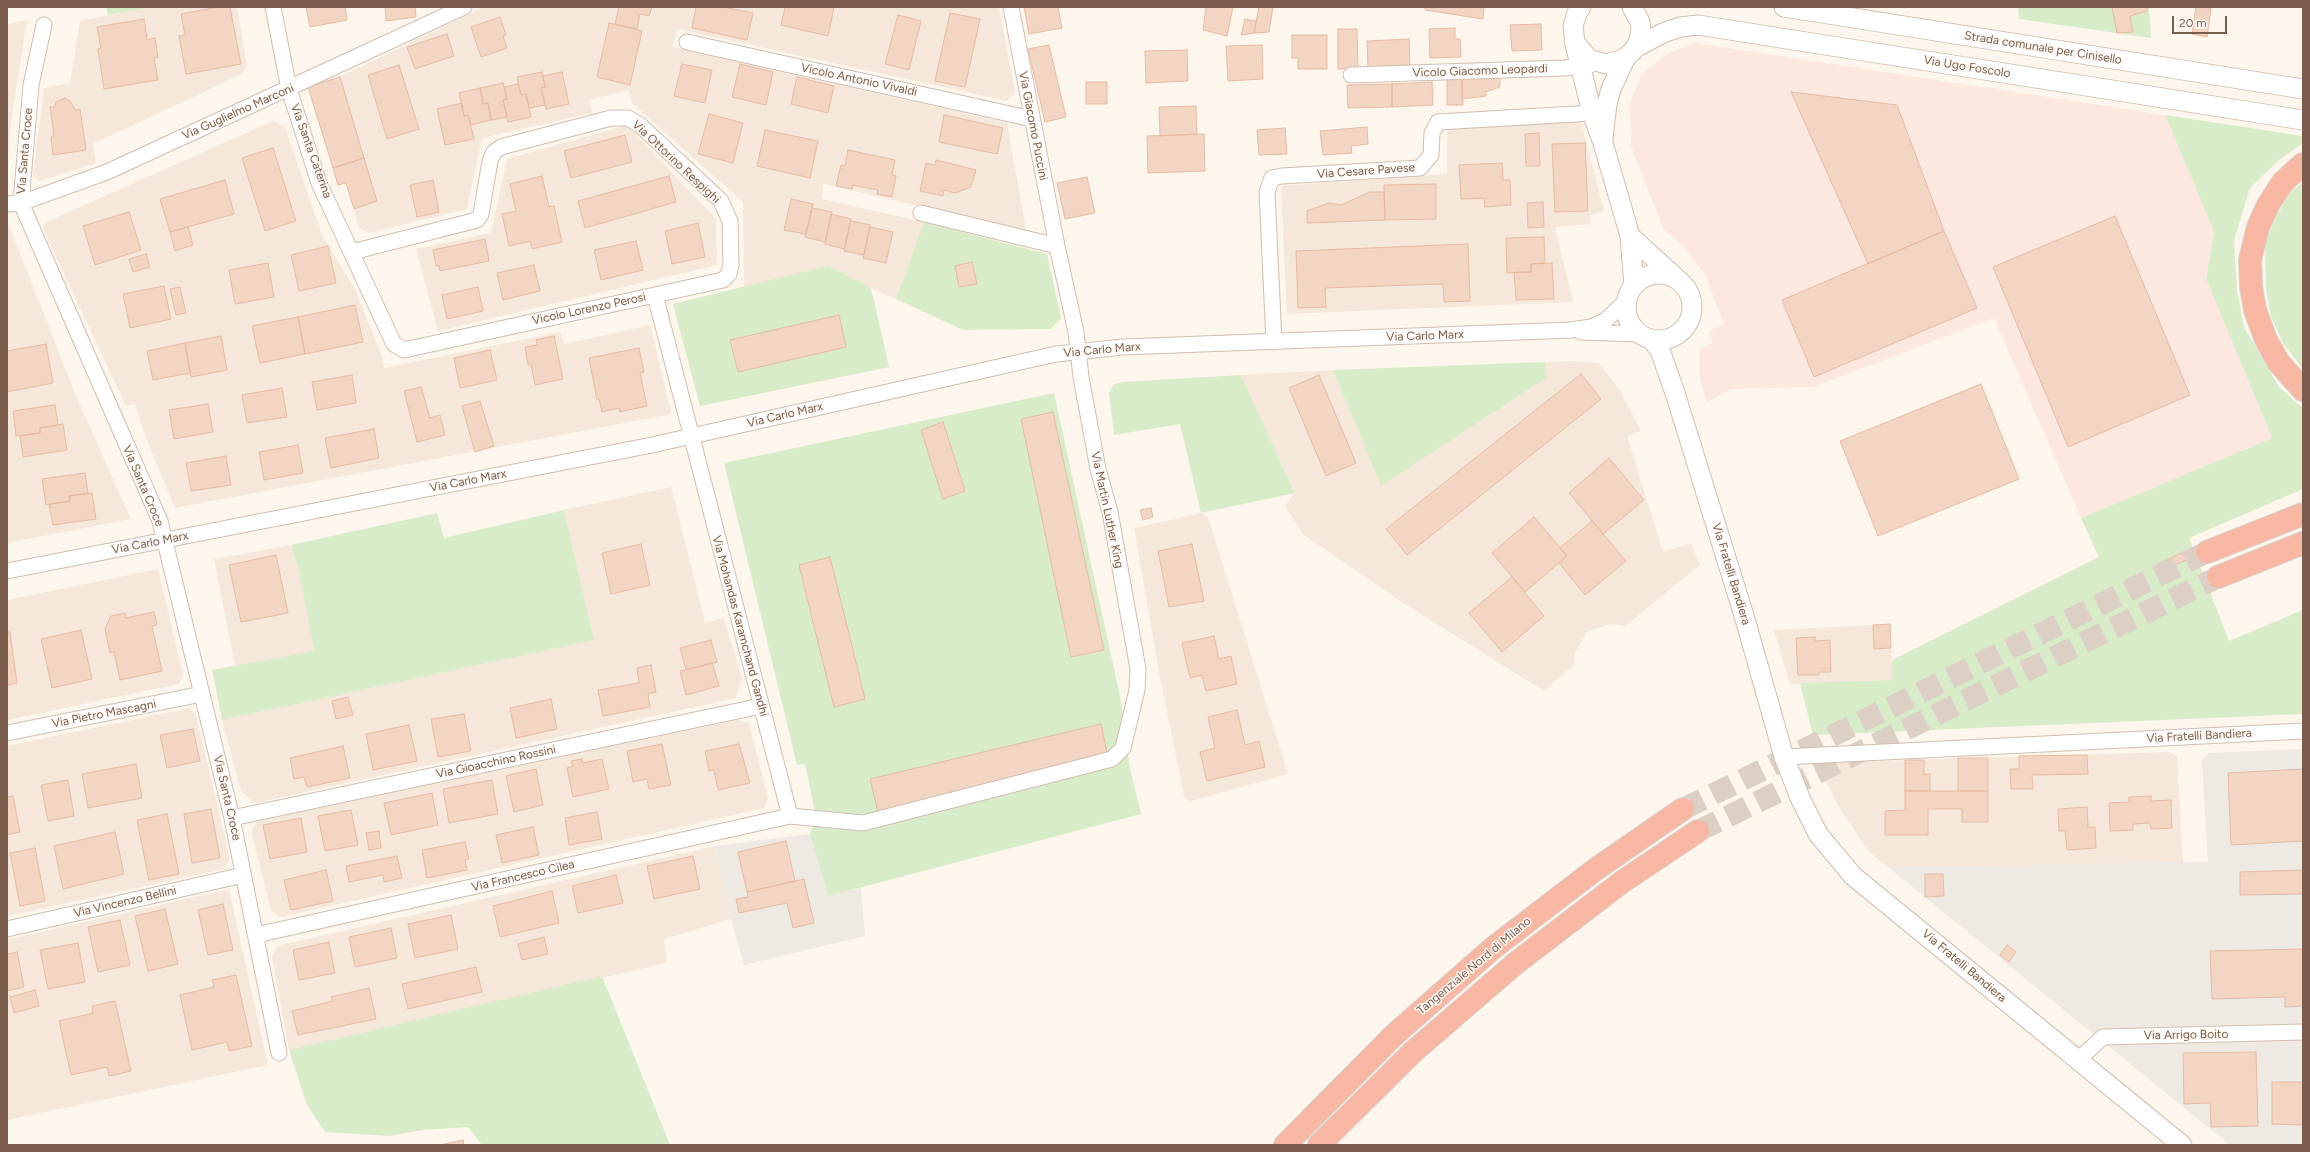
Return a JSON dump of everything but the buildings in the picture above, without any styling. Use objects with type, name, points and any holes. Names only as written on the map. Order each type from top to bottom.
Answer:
[{"type":"highway","points":[[2303,164],[2282,182],[2268,205],[2258,227],[2250,260],[2251,286],[2255,310],[2266,340],[2279,363],[2303,390]]},
{"type":"highway","points":[[2207,552],[2303,514]]},
{"type":"highway","points":[[2218,577],[2303,543]]},
{"type":"highway","name":"Tangenziale Nord di Milano","points":[[1284,1145],[1363,1064],[1487,953],[1596,869],[1683,809]]},
{"type":"highway","name":"Tangenziale Nord di Milano","points":[[1319,1145],[1414,1051],[1516,963],[1622,882],[1698,831]]},
{"type":"street","name":"Via Santa Caterina","points":[[273,7],[289,89],[319,183],[394,344],[404,350]]},
{"type":"street","name":"Via Guglielmo Marconi","points":[[14,204],[107,172],[464,7]]},
{"type":"street","name":"Via Giacomo Puccini","points":[[1011,7],[1057,246],[1076,332],[1078,351]]},
{"type":"street","points":[[1563,7],[1574,39],[1580,50],[1589,59],[1597,62],[1623,56]]},
{"type":"street","points":[[1574,39],[1574,21],[1581,7]]},
{"type":"street","name":"Via Fratelli Bandiera","points":[[1603,143],[1607,104],[1614,79],[1623,56],[1640,28],[1638,17],[1632,7]]},
{"type":"street","name":"Strada comunale per Cinisello","points":[[1784,7],[2303,89]]},
{"type":"street","name":"Via Santa Croce","points":[[44,25],[31,85],[14,204],[160,521],[232,818],[279,1053]]},
{"type":"street","name":"Via Ugo Foscolo","points":[[1623,56],[1663,33],[1680,27],[1698,25],[2303,120]]},
{"type":"street","name":"Via Fratelli Bandiera","points":[[1574,39],[1592,113],[1603,143],[1630,236],[1630,293],[1627,316],[1632,326],[1660,350],[1676,393],[1745,619],[1784,757],[1801,800],[1818,834],[1853,876],[2182,1145]]},
{"type":"street","name":"Vicolo Antonio Vivaldi","points":[[687,42],[1032,119]]},
{"type":"street","name":"Vicolo Giacomo Leopardi","points":[[1351,75],[1565,68],[1623,56]]},
{"type":"street","name":"Via Cesare Pavese","points":[[1274,342],[1267,192],[1272,178],[1282,176],[1420,168],[1431,155],[1432,133],[1438,122],[1592,113]]},
{"type":"street","name":"Via Ottorino Respighi","points":[[352,252],[477,220],[481,214],[490,161],[494,152],[501,147],[611,118],[628,118],[640,125],[721,202],[730,220],[731,265],[728,274],[723,280],[656,295]]},
{"type":"street","points":[[921,213],[1057,246]]},
{"type":"street","name":"Via Fratelli Bandiera","points":[[1630,236],[1688,292],[1691,302],[1691,314],[1687,324],[1680,333],[1674,363],[1676,393]]},
{"type":"street","points":[[1630,293],[1641,278],[1652,274],[1663,274],[1675,278]]},
{"type":"street","name":"Via Carlo Marx","points":[[7,571],[692,436],[1078,351],[1123,347],[1571,330],[1591,327],[1606,320],[1630,293]]},
{"type":"street","name":"Vicolo Lorenzo Perosi","points":[[404,350],[656,295],[692,436]]},
{"type":"street","name":"Via Carlo Marx","points":[[1571,330],[1594,334],[1617,332],[1646,337]]},
{"type":"street","points":[[1646,337],[1669,338],[1680,333]]},
{"type":"street","name":"Via Martin Luther King","points":[[790,816],[863,823],[1112,759],[1123,748],[1137,690],[1138,668],[1110,512],[1098,469],[1078,351]]},
{"type":"street","name":"Via Mohandas Karamchand Gandhi","points":[[692,436],[790,816]]},
{"type":"street","name":"Via Pietro Mascagni","points":[[7,733],[202,694]]},
{"type":"street","name":"Via Gioacchino Rossini","points":[[232,818],[761,706]]},
{"type":"street","name":"Via Fratelli Bandiera","points":[[1784,757],[2303,731]]},
{"type":"street","name":"Via Francesco Cilea","points":[[256,935],[790,816]]},
{"type":"street","name":"Via Vincenzo Bellini","points":[[7,929],[243,875]]},
{"type":"street","name":"Via Arrigo Boito","points":[[2078,1060],[2103,1037],[2303,1032]]},
{"type":"shaded area","points":[[152,7],[237,7],[247,65],[242,74],[93,144],[96,163],[39,181],[33,176],[44,88],[70,83],[80,21]]},
{"type":"shaded area","points":[[484,7],[999,7],[1015,93],[1007,101],[677,29],[672,47],[1007,123],[1026,230],[823,184],[822,199],[924,222],[896,299],[871,288],[889,367],[700,406],[673,304],[744,287],[743,202],[632,103],[629,90],[589,100],[592,113],[482,138],[467,209],[369,233],[359,228],[346,183],[338,185],[308,87],[340,77]]},
{"type":"shaded area","points":[[27,20],[11,122],[7,172],[7,24]]},
{"type":"shaded area","points":[[1695,43],[2165,115],[2214,232],[2206,279],[2272,438],[2081,518],[1994,318],[1813,387],[1731,389],[1706,403],[1699,372],[1700,349],[1713,343],[1709,331],[1724,325],[1706,276],[1680,243],[1664,230],[1631,146],[1630,104],[1642,74],[1668,53]]},
{"type":"shaded area","points":[[273,121],[285,127],[322,235],[356,291],[381,354],[384,368],[560,332],[565,344],[650,325],[671,412],[667,415],[175,508],[146,438],[135,404],[126,406],[43,229],[44,223]]},
{"type":"shaded area","points":[[1581,122],[1604,211],[1590,215],[1591,224],[1555,227],[1573,302],[1287,314],[1281,186],[1447,174],[1447,128]]},
{"type":"shaded area","points":[[627,125],[716,219],[717,265],[438,331],[416,249],[491,233],[507,159]]},
{"type":"shaded area","points":[[7,226],[10,228],[76,396],[131,519],[7,543]]},
{"type":"shaded area","points":[[1572,361],[1599,363],[1621,392],[1641,431],[1627,436],[1663,552],[1691,543],[1700,565],[1625,626],[1609,624],[1587,632],[1575,653],[1574,665],[1544,691],[1400,601],[1303,534],[1285,506],[1295,492],[1241,375],[1333,370],[1381,485],[1546,378],[1545,362]]},
{"type":"shaded area","points":[[671,487],[705,623],[724,618],[742,678],[736,698],[255,803],[241,791],[222,720],[594,640],[564,510]]},
{"type":"shaded area","points":[[1201,513],[1208,517],[1288,774],[1188,802],[1184,796],[1159,672],[1134,528]]},
{"type":"shaded area","points":[[291,545],[299,572],[314,651],[235,666],[214,559]]},
{"type":"shaded area","points":[[158,569],[183,675],[179,684],[7,720],[7,600]]},
{"type":"shaded area","points":[[1890,624],[1893,680],[1790,684],[1774,630]]},
{"type":"shaded area","points":[[190,708],[196,716],[230,859],[224,869],[7,916],[7,746]]},
{"type":"shaded area","points":[[737,720],[749,723],[768,798],[764,808],[281,917],[271,911],[251,831],[257,821]]},
{"type":"shaded area","points":[[2303,749],[2303,1145],[2230,1145],[1888,867],[2208,862],[2202,761],[2209,753]]},
{"type":"shaded area","points":[[2169,752],[2177,756],[2183,863],[1888,867],[1868,851],[1838,806],[1817,763]]},
{"type":"shaded area","points":[[810,834],[828,896],[861,888],[865,936],[744,965],[731,919],[715,846]]},
{"type":"shaded area","points":[[715,846],[731,919],[664,939],[667,963],[289,1050],[272,957],[277,946]]},
{"type":"shaded area","points":[[229,889],[268,1065],[7,1120],[7,940]]},
{"type":"green space","points":[[106,7],[152,7],[108,15]]},
{"type":"green space","points":[[2018,7],[2149,7],[2151,38],[2019,19]]},
{"type":"green space","points":[[2165,115],[2303,136],[2303,143],[2279,160],[2250,188],[2234,240],[2237,290],[2244,327],[2279,387],[2303,408],[2303,489],[2189,538],[2229,641],[2303,610],[2303,714],[1813,735],[1800,683],[1892,680],[1892,660],[2099,557],[2081,518],[2272,438],[2206,279],[2214,232]]},
{"type":"green space","points":[[2303,182],[2303,369],[2283,343],[2271,317],[2266,290],[2265,244],[2275,218],[2291,192]]},
{"type":"green space","points":[[924,222],[1047,254],[1061,318],[1051,329],[963,330],[896,299]]},
{"type":"green space","points":[[828,266],[871,288],[889,367],[700,406],[673,304]]},
{"type":"green space","points":[[1545,362],[1546,378],[1381,486],[1333,370]]},
{"type":"green space","points":[[1241,375],[1295,493],[1201,513],[1180,424],[1114,435],[1109,393],[1114,384],[1123,382]]},
{"type":"green space","points":[[1054,393],[1121,701],[1130,769],[1141,814],[828,896],[810,834],[816,816],[805,764],[797,765],[724,463]]},
{"type":"green space","points":[[564,510],[594,640],[222,720],[212,670],[314,651],[299,572],[291,545],[437,513],[444,538]]},
{"type":"green space","points":[[602,976],[670,1145],[482,1145],[468,1127],[422,1130],[389,1136],[325,1132],[307,1105],[289,1050]]},
{"type":"tunnel","points":[[1683,809],[2207,552]]},
{"type":"tunnel","points":[[1698,831],[2218,577]]}]
